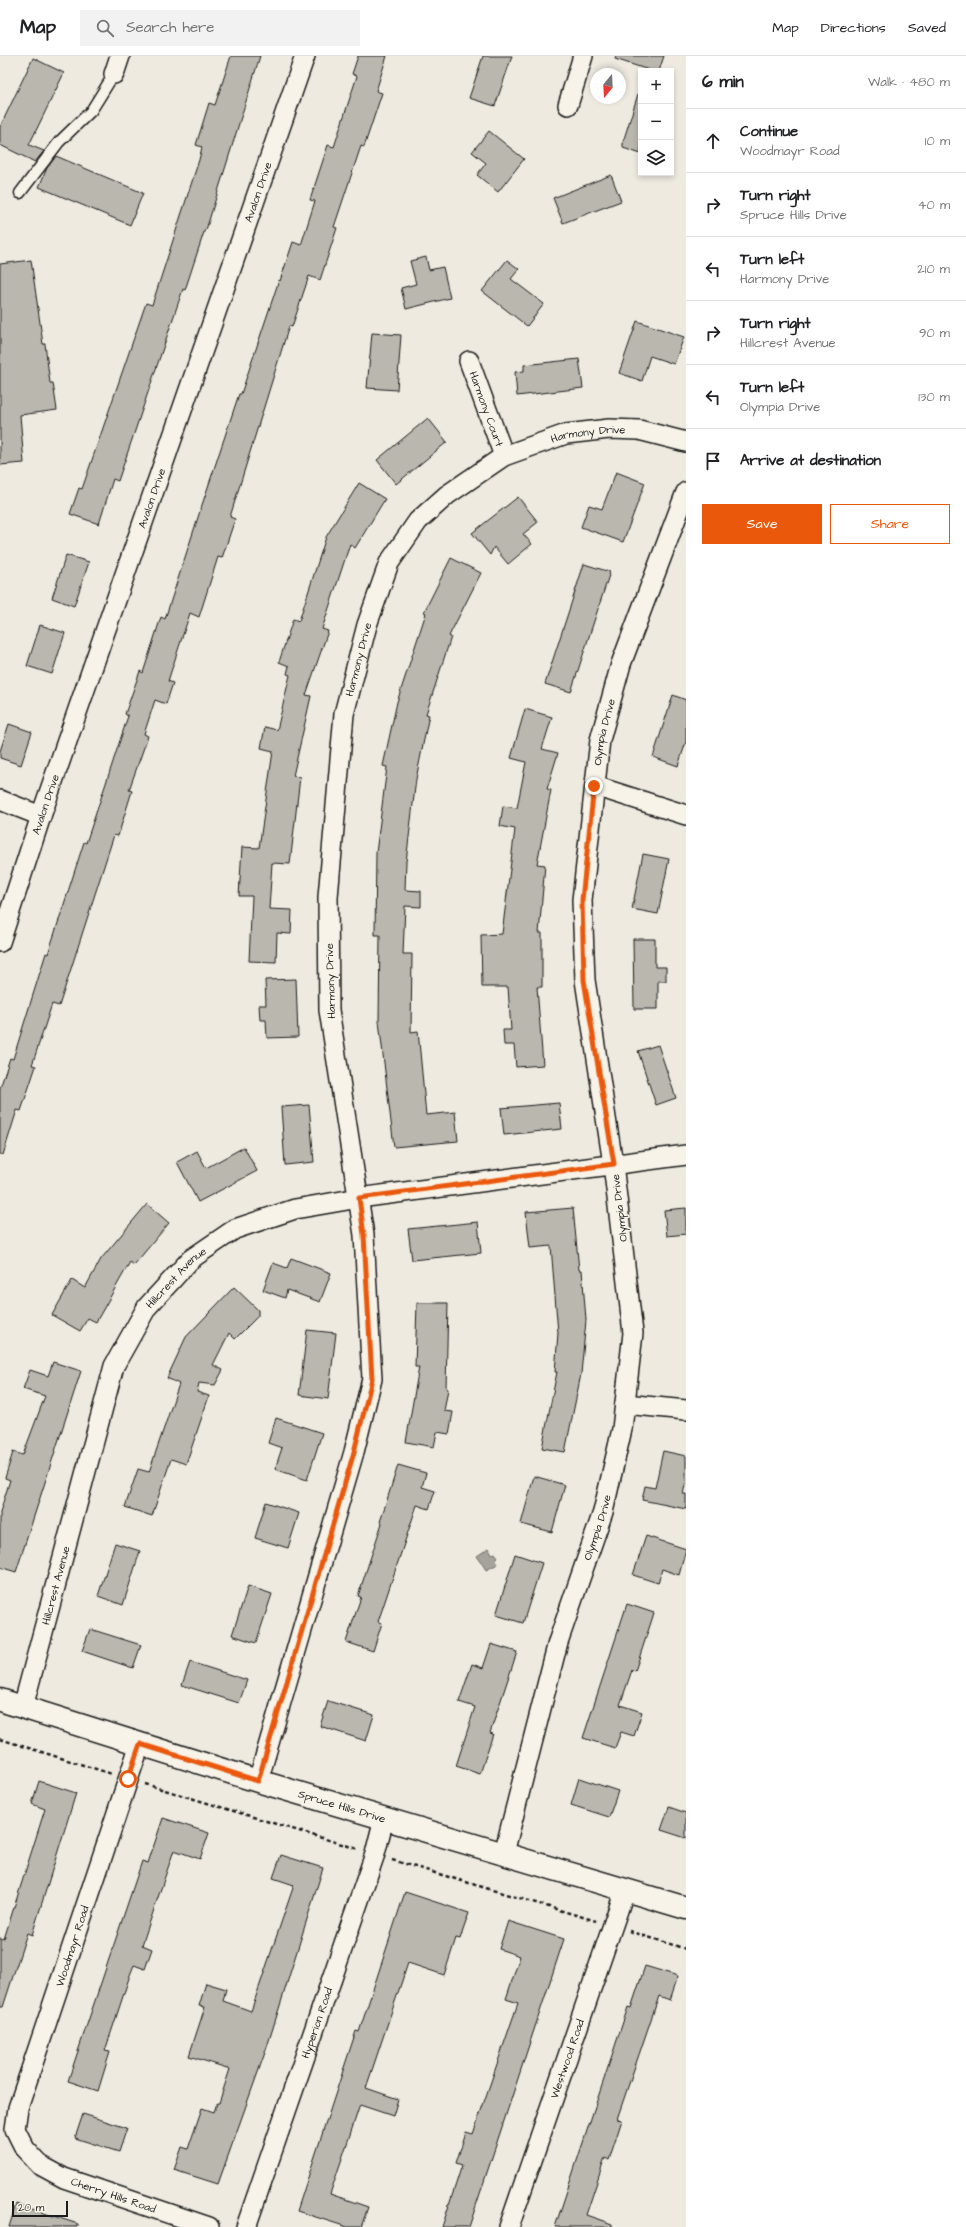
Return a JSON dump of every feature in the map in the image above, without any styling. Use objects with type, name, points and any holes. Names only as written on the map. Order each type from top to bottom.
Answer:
[{"type":"main road","name":"Spruce Hills Drive","points":[[0,1700],[258,1781],[686,1908]]},
{"type":"street","points":[[114,74],[120,56]]},
{"type":"street","name":"Avalon Drive","points":[[0,942],[41,816],[305,56]]},
{"type":"street","points":[[568,105],[583,56]]},
{"type":"street","name":"Harmony Court","points":[[469,361],[504,456]]},
{"type":"street","name":"Harmony Drive","points":[[258,1781],[354,1452],[372,1379],[364,1235],[329,1010],[328,897],[344,714],[367,625],[389,563],[418,521],[447,495],[504,456],[566,434],[609,429],[639,430],[686,442]]},
{"type":"street","name":"Olympia Drive","points":[[504,1853],[558,1642],[603,1512],[622,1429],[633,1333],[614,1164],[584,980],[582,900],[600,740],[621,664],[686,492]]},
{"type":"street","points":[[594,786],[686,815]]},
{"type":"street","points":[[0,800],[41,816]]},
{"type":"street","name":"Hillcrest Avenue","points":[[23,1707],[114,1366],[147,1307],[191,1259],[235,1229],[295,1209],[359,1198],[686,1155]]},
{"type":"street","points":[[625,1404],[686,1410]]},
{"type":"street","name":"Woodmayr Road","points":[[25,2149],[15,2129],[18,2108],[140,1744]]},
{"type":"street","name":"Hyperion Road","points":[[246,2227],[375,1854],[384,1818]]},
{"type":"street","name":"Westwood Road","points":[[509,2227],[625,1890]]},
{"type":"street","name":"Cherry Hills Road","points":[[25,2149],[40,2165],[64,2178],[209,2227]]},
{"type":"lane","points":[[20,193],[59,142],[91,111],[114,74]]},
{"type":"path","points":[[0,1739],[686,1949]]},
{"type":"shaded area","points":[[489,1548],[492,1554],[495,1553],[498,1557],[495,1559],[498,1564],[486,1570],[477,1556]]},
{"type":"building","points":[[231,56],[260,56],[206,230],[205,229],[185,290],[183,289],[118,481],[113,479],[99,524],[70,514],[79,488],[82,489],[146,303],[152,305],[199,160],[202,147],[196,145],[209,103],[215,105]]},
{"type":"building","points":[[358,56],[387,56],[376,91],[382,93],[364,147],[361,146],[334,227],[337,228],[320,280],[309,276],[292,327],[289,326],[230,517],[235,519],[222,558],[218,557],[199,617],[190,613],[168,681],[173,683],[166,704],[155,700],[144,734],[148,736],[129,790],[132,791],[118,836],[114,835],[59,1006],[52,1004],[32,1065],[36,1066],[21,1111],[17,1110],[3,1155],[0,1154],[0,1088],[10,1058],[13,1059],[46,953],[48,954],[84,842],[86,843],[128,716],[125,714],[140,671],[143,673],[161,617],[165,619],[239,394],[241,394],[279,280],[280,281],[293,242],[301,245],[315,201],[310,200],[328,145],[334,147],[357,76],[352,74]]},
{"type":"building","points":[[483,56],[512,56],[495,106],[469,98]]},
{"type":"building","points":[[616,56],[664,56],[660,68],[643,68],[615,59]]},
{"type":"building","points":[[33,58],[64,73],[29,145],[44,151],[35,162],[0,145],[0,127]]},
{"type":"building","points":[[638,94],[638,153],[623,148],[623,142]]},
{"type":"building","points":[[489,131],[524,159],[498,192],[477,175],[486,163],[472,152]]},
{"type":"building","points":[[56,156],[143,193],[130,225],[39,187],[47,168]]},
{"type":"building","points":[[611,175],[621,201],[563,223],[553,198]]},
{"type":"building","points":[[426,257],[429,270],[443,267],[450,298],[406,309],[401,288],[416,284],[410,261]]},
{"type":"building","points":[[31,260],[43,344],[45,344],[50,383],[53,383],[57,410],[20,415],[24,463],[0,465],[0,264]]},
{"type":"building","points":[[507,260],[519,269],[511,279],[544,304],[527,326],[482,291]]},
{"type":"building","points":[[637,321],[684,337],[674,364],[650,356],[642,381],[619,373]]},
{"type":"building","points":[[372,333],[401,335],[397,390],[367,388]]},
{"type":"building","points":[[579,359],[583,388],[517,396],[515,372],[524,371],[524,365]]},
{"type":"building","points":[[428,418],[447,442],[396,484],[377,460]]},
{"type":"building","points":[[616,472],[645,483],[623,542],[581,527],[589,505],[602,509]]},
{"type":"building","points":[[359,483],[385,499],[355,548],[350,544],[322,629],[328,631],[306,695],[311,696],[293,776],[300,777],[290,864],[272,863],[269,909],[292,910],[291,934],[277,933],[276,962],[249,961],[252,896],[239,896],[242,847],[259,848],[273,751],[261,748],[265,727],[277,730],[290,675],[287,674],[289,666],[279,662],[293,619],[299,621],[326,537]]},
{"type":"building","points":[[518,497],[538,522],[523,534],[532,544],[508,564],[494,547],[490,555],[472,533]]},
{"type":"building","points":[[66,555],[89,562],[74,606],[52,598]]},
{"type":"building","points":[[451,558],[481,573],[449,636],[451,637],[426,714],[429,715],[416,779],[406,862],[405,890],[421,891],[421,907],[405,906],[403,954],[412,954],[411,1032],[418,1031],[426,1115],[455,1112],[458,1141],[394,1147],[379,1021],[380,935],[375,935],[376,853],[387,767],[383,766],[397,702],[426,613],[424,612]]},
{"type":"building","points":[[584,564],[610,572],[571,692],[545,684]]},
{"type":"building","points":[[40,625],[65,633],[52,674],[27,666]]},
{"type":"building","points":[[673,695],[686,700],[686,742],[678,766],[653,757]]},
{"type":"building","points":[[525,709],[552,717],[542,749],[558,753],[547,789],[551,790],[537,864],[545,865],[539,933],[542,933],[542,987],[537,987],[543,1065],[516,1067],[514,1045],[504,1045],[503,1030],[511,1030],[508,987],[482,987],[481,935],[502,934],[515,829],[500,826],[503,806],[517,808],[526,762],[511,758]]},
{"type":"building","points":[[9,724],[32,732],[21,765],[0,758],[0,751]]},
{"type":"building","points":[[643,854],[669,859],[658,914],[632,909]]},
{"type":"building","points":[[633,939],[655,939],[655,967],[666,967],[666,981],[658,981],[658,1009],[634,1009]]},
{"type":"building","points":[[296,979],[298,1037],[267,1038],[266,1020],[260,1020],[259,1005],[266,1005],[265,980]]},
{"type":"building","points":[[658,1045],[676,1098],[656,1105],[638,1051]]},
{"type":"building","points":[[559,1103],[562,1129],[504,1135],[501,1108]]},
{"type":"building","points":[[309,1105],[314,1162],[285,1165],[281,1107]]},
{"type":"building","points":[[244,1147],[257,1171],[198,1202],[177,1162],[197,1151],[206,1168]]},
{"type":"building","points":[[147,1204],[169,1223],[134,1265],[130,1262],[96,1322],[88,1318],[80,1331],[52,1315],[72,1280],[85,1288],[101,1259]]},
{"type":"building","points":[[573,1208],[579,1270],[582,1270],[586,1320],[581,1374],[565,1452],[542,1448],[557,1372],[555,1372],[558,1333],[551,1246],[530,1248],[526,1212]]},
{"type":"building","points":[[686,1208],[686,1234],[667,1236],[664,1210]]},
{"type":"building","points":[[478,1222],[481,1253],[412,1260],[408,1229]]},
{"type":"building","points":[[291,1258],[331,1273],[320,1302],[287,1290],[285,1298],[263,1290],[273,1263],[287,1268]]},
{"type":"building","points":[[234,1287],[258,1310],[258,1316],[235,1339],[229,1333],[213,1365],[223,1370],[215,1385],[199,1383],[197,1392],[209,1396],[186,1464],[171,1459],[152,1516],[125,1507],[138,1469],[149,1472],[179,1384],[167,1378],[186,1337]]},
{"type":"building","points":[[417,1303],[448,1303],[446,1388],[448,1389],[444,1411],[453,1412],[449,1434],[437,1432],[434,1447],[406,1442],[419,1367],[415,1367]]},
{"type":"building","points":[[307,1330],[336,1333],[328,1399],[299,1395]]},
{"type":"building","points":[[53,1362],[81,1371],[16,1572],[0,1567],[0,1512],[10,1480],[5,1478],[13,1452],[23,1455],[45,1396],[23,1389],[30,1370],[48,1376]]},
{"type":"building","points":[[276,1418],[322,1433],[307,1480],[275,1469],[282,1448],[268,1443]]},
{"type":"building","points":[[663,1451],[686,1456],[686,1481],[683,1494],[686,1494],[686,1509],[642,1500],[645,1486],[655,1488]]},
{"type":"building","points":[[398,1465],[426,1473],[422,1487],[435,1491],[429,1509],[417,1505],[378,1622],[382,1623],[373,1651],[346,1642],[361,1597],[358,1596],[382,1523],[380,1522]]},
{"type":"building","points":[[534,1476],[565,1485],[552,1532],[521,1524]]},
{"type":"building","points":[[266,1502],[299,1513],[288,1548],[255,1538]]},
{"type":"building","points":[[646,1536],[686,1549],[679,1575],[662,1569],[658,1583],[633,1575]]},
{"type":"building","points":[[115,1543],[140,1551],[123,1605],[98,1596]]},
{"type":"building","points":[[515,1554],[542,1563],[523,1623],[496,1615]]},
{"type":"building","points":[[248,1586],[272,1594],[256,1643],[232,1635]]},
{"type":"building","points":[[627,1604],[654,1613],[635,1671],[632,1670],[620,1705],[642,1712],[634,1736],[621,1732],[615,1748],[583,1738]]},
{"type":"building","points":[[90,1629],[141,1645],[133,1668],[82,1651]]},
{"type":"building","points":[[491,1644],[517,1652],[490,1733],[493,1734],[480,1774],[456,1766],[475,1707],[459,1702],[472,1664],[483,1668]]},
{"type":"building","points":[[190,1662],[247,1680],[239,1703],[182,1685]]},
{"type":"building","points":[[328,1701],[374,1715],[366,1741],[320,1726]]},
{"type":"building","points":[[579,1778],[618,1791],[609,1817],[571,1805]]},
{"type":"building","points":[[39,1781],[76,1793],[32,1935],[27,1933],[3,2007],[0,2007],[0,1938],[4,1939],[45,1809],[32,1804]]},
{"type":"building","points":[[669,1807],[686,1813],[686,1838],[661,1830]]},
{"type":"building","points":[[163,1818],[209,1833],[200,1859],[174,1850],[142,1945],[152,1949],[145,1969],[134,1965],[130,1975],[105,2051],[110,2052],[98,2091],[68,2081],[142,1861],[148,1863]]},
{"type":"building","points":[[281,1855],[323,1868],[267,2047],[218,2184],[174,2170],[182,2147],[188,2149],[202,2108],[214,2112],[217,2103],[219,2103],[230,2069],[189,2056],[205,2007],[199,2006],[206,1983],[226,1989],[223,2001],[251,2011],[294,1885],[273,1878]]},
{"type":"building","points":[[405,1892],[469,1913],[460,1939],[456,1938],[444,1975],[408,1963],[366,2088],[398,2099],[393,2116],[360,2105],[330,2194],[368,2207],[361,2227],[347,2227],[297,2211],[356,2031],[359,2032]]},
{"type":"building","points":[[508,1921],[564,1939],[469,2227],[442,2227],[462,2165],[456,2163],[466,2132],[473,2134],[518,2003],[506,1999],[520,1956],[499,1949]]},
{"type":"building","points":[[645,1966],[678,1976],[670,2000],[659,1996],[617,2119],[622,2120],[609,2160],[605,2158],[586,2215],[612,2224],[612,2227],[555,2227],[628,2007],[631,2008]]},
{"type":"building","points":[[83,2114],[127,2128],[119,2152],[75,2138]]},
{"type":"building","points":[[16,2204],[78,2224],[78,2227],[9,2227]]},
{"type":"route","points":[[128,1779],[140,1744],[258,1781],[354,1452],[372,1379],[364,1235],[359,1198],[614,1164],[584,980],[582,900],[594,786]]}]
